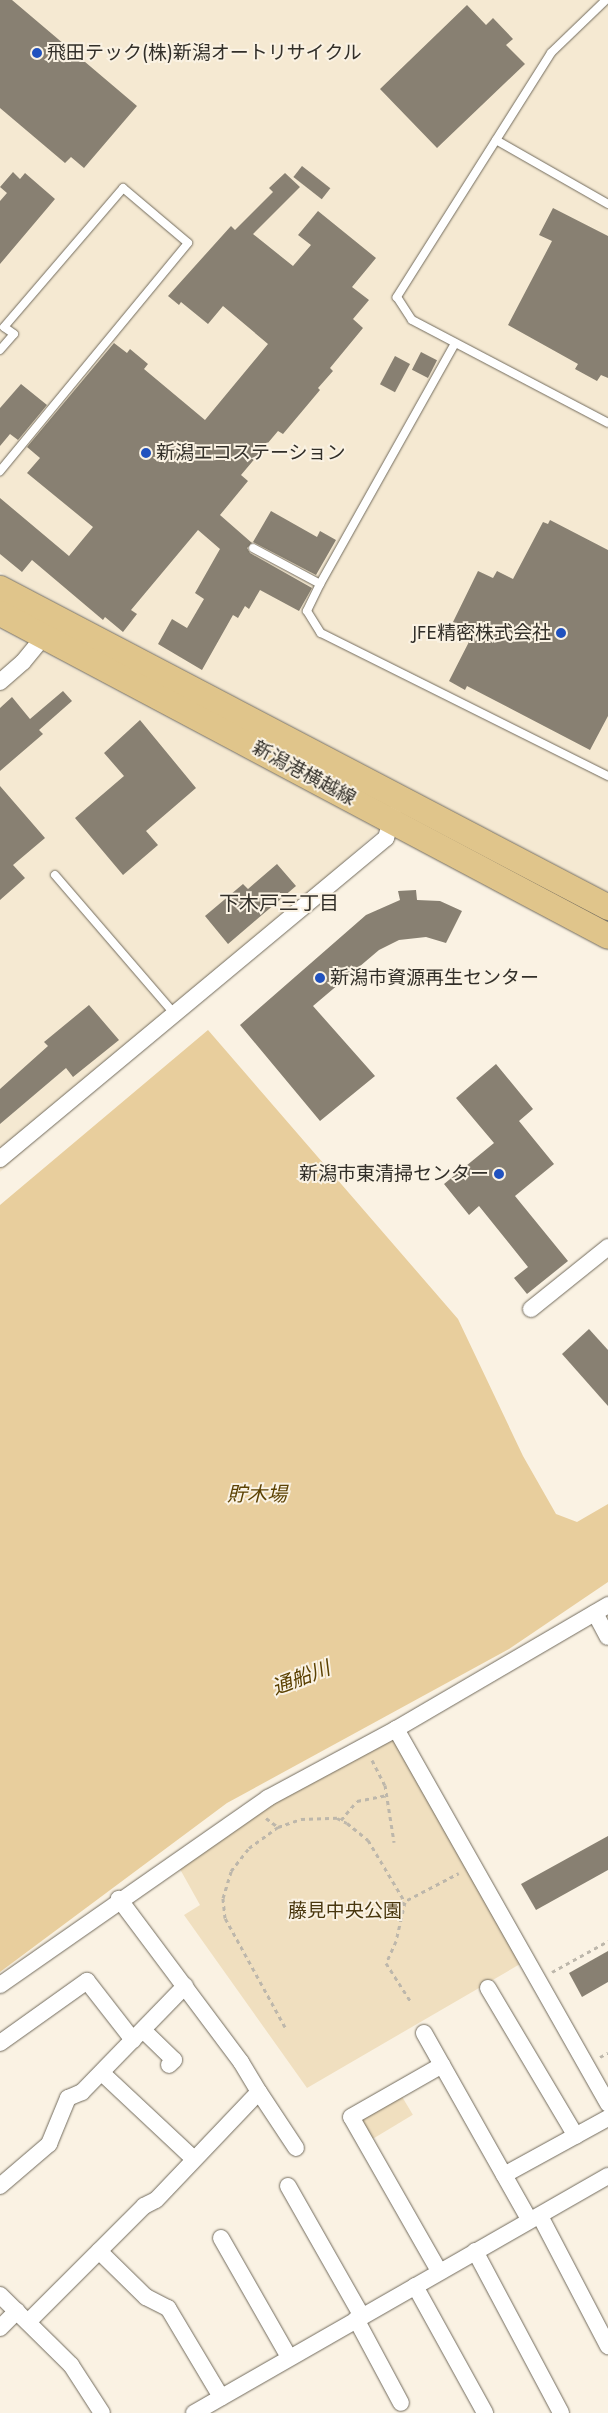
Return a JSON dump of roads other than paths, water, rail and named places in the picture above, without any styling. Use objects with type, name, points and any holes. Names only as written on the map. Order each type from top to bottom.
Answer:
[{"type":"main road","name":"新潟港横越線","points":[[0,588],[51,628],[394,808],[608,908]]},
{"type":"main road","name":"新潟港横越線","points":[[0,613],[51,628]]},
{"type":"main road","name":"新潟港横越線","points":[[394,808],[608,936]]},
{"type":"street","points":[[0,682],[23,662],[51,628]]},
{"type":"street","points":[[0,1159],[173,1012],[386,838],[394,808]]},
{"type":"street","points":[[531,1309],[608,1247]]},
{"type":"street","points":[[0,1984],[118,1899],[268,1798],[396,1729],[601,1609],[608,1637]]},
{"type":"street","points":[[396,1729],[608,2104]]},
{"type":"street","points":[[118,1899],[241,2062],[296,2148]]},
{"type":"street","points":[[0,2043],[87,1981],[138,2035],[174,2060],[169,2065]]},
{"type":"street","points":[[0,2186],[12,2178],[49,2144],[68,2098],[82,2092],[185,1986]]},
{"type":"street","points":[[488,1988],[576,2136]]},
{"type":"street","points":[[424,2032],[504,2175],[534,2218],[608,2346]]},
{"type":"street","points":[[439,2271],[351,2116],[442,2065]]},
{"type":"street","points":[[102,2072],[194,2159]]},
{"type":"street","points":[[0,2328],[22,2316],[98,2251],[144,2206],[156,2200],[259,2092]]},
{"type":"street","points":[[504,2175],[608,2118]]},
{"type":"street","points":[[194,2413],[439,2271],[608,2176]]},
{"type":"street","points":[[288,2186],[359,2317],[401,2403]]},
{"type":"street","points":[[221,2238],[290,2357]]},
{"type":"street","points":[[98,2251],[146,2297],[168,2308],[220,2397]]},
{"type":"street","points":[[474,2251],[561,2413]]},
{"type":"street","points":[[415,2286],[485,2413]]},
{"type":"street","points":[[0,2295],[71,2365],[102,2413]]},
{"type":"lane","points":[[606,0],[551,53],[397,297],[412,320],[608,423]]},
{"type":"lane","points":[[496,140],[608,204]]},
{"type":"lane","points":[[0,350],[14,334],[4,327],[122,188],[188,244],[0,471]]},
{"type":"lane","points":[[455,343],[320,584],[307,611],[321,633],[608,776]]},
{"type":"lane","points":[[252,548],[320,584]]},
{"type":"lane","points":[[55,875],[173,1012]]},
{"type":"water","name":"貯木場","points":[[208,1030],[458,1319],[523,1456],[556,1514],[577,1522],[608,1504],[608,1582],[509,1649],[227,1803],[0,1972],[0,1205]]},
{"type":"place","name":"飛田テック(株)新潟オートリサイクル","points":[[37,53]]},
{"type":"place","name":"新潟エコステーション","points":[[146,453]]},
{"type":"place","name":"JFE精密株式会社","points":[[561,633]]},
{"type":"place","name":"新潟市資源再生センター","points":[[320,978]]},
{"type":"place","name":"新潟市東清掃センター","points":[[499,1174]]},
{"type":"district","name":"下木戸三丁目","points":[[279,903]]},
{"type":"water label","name":"通船川","points":[[301,1678]]},
{"type":"park label","name":"藤見中央公園","points":[[345,1911]]}]
